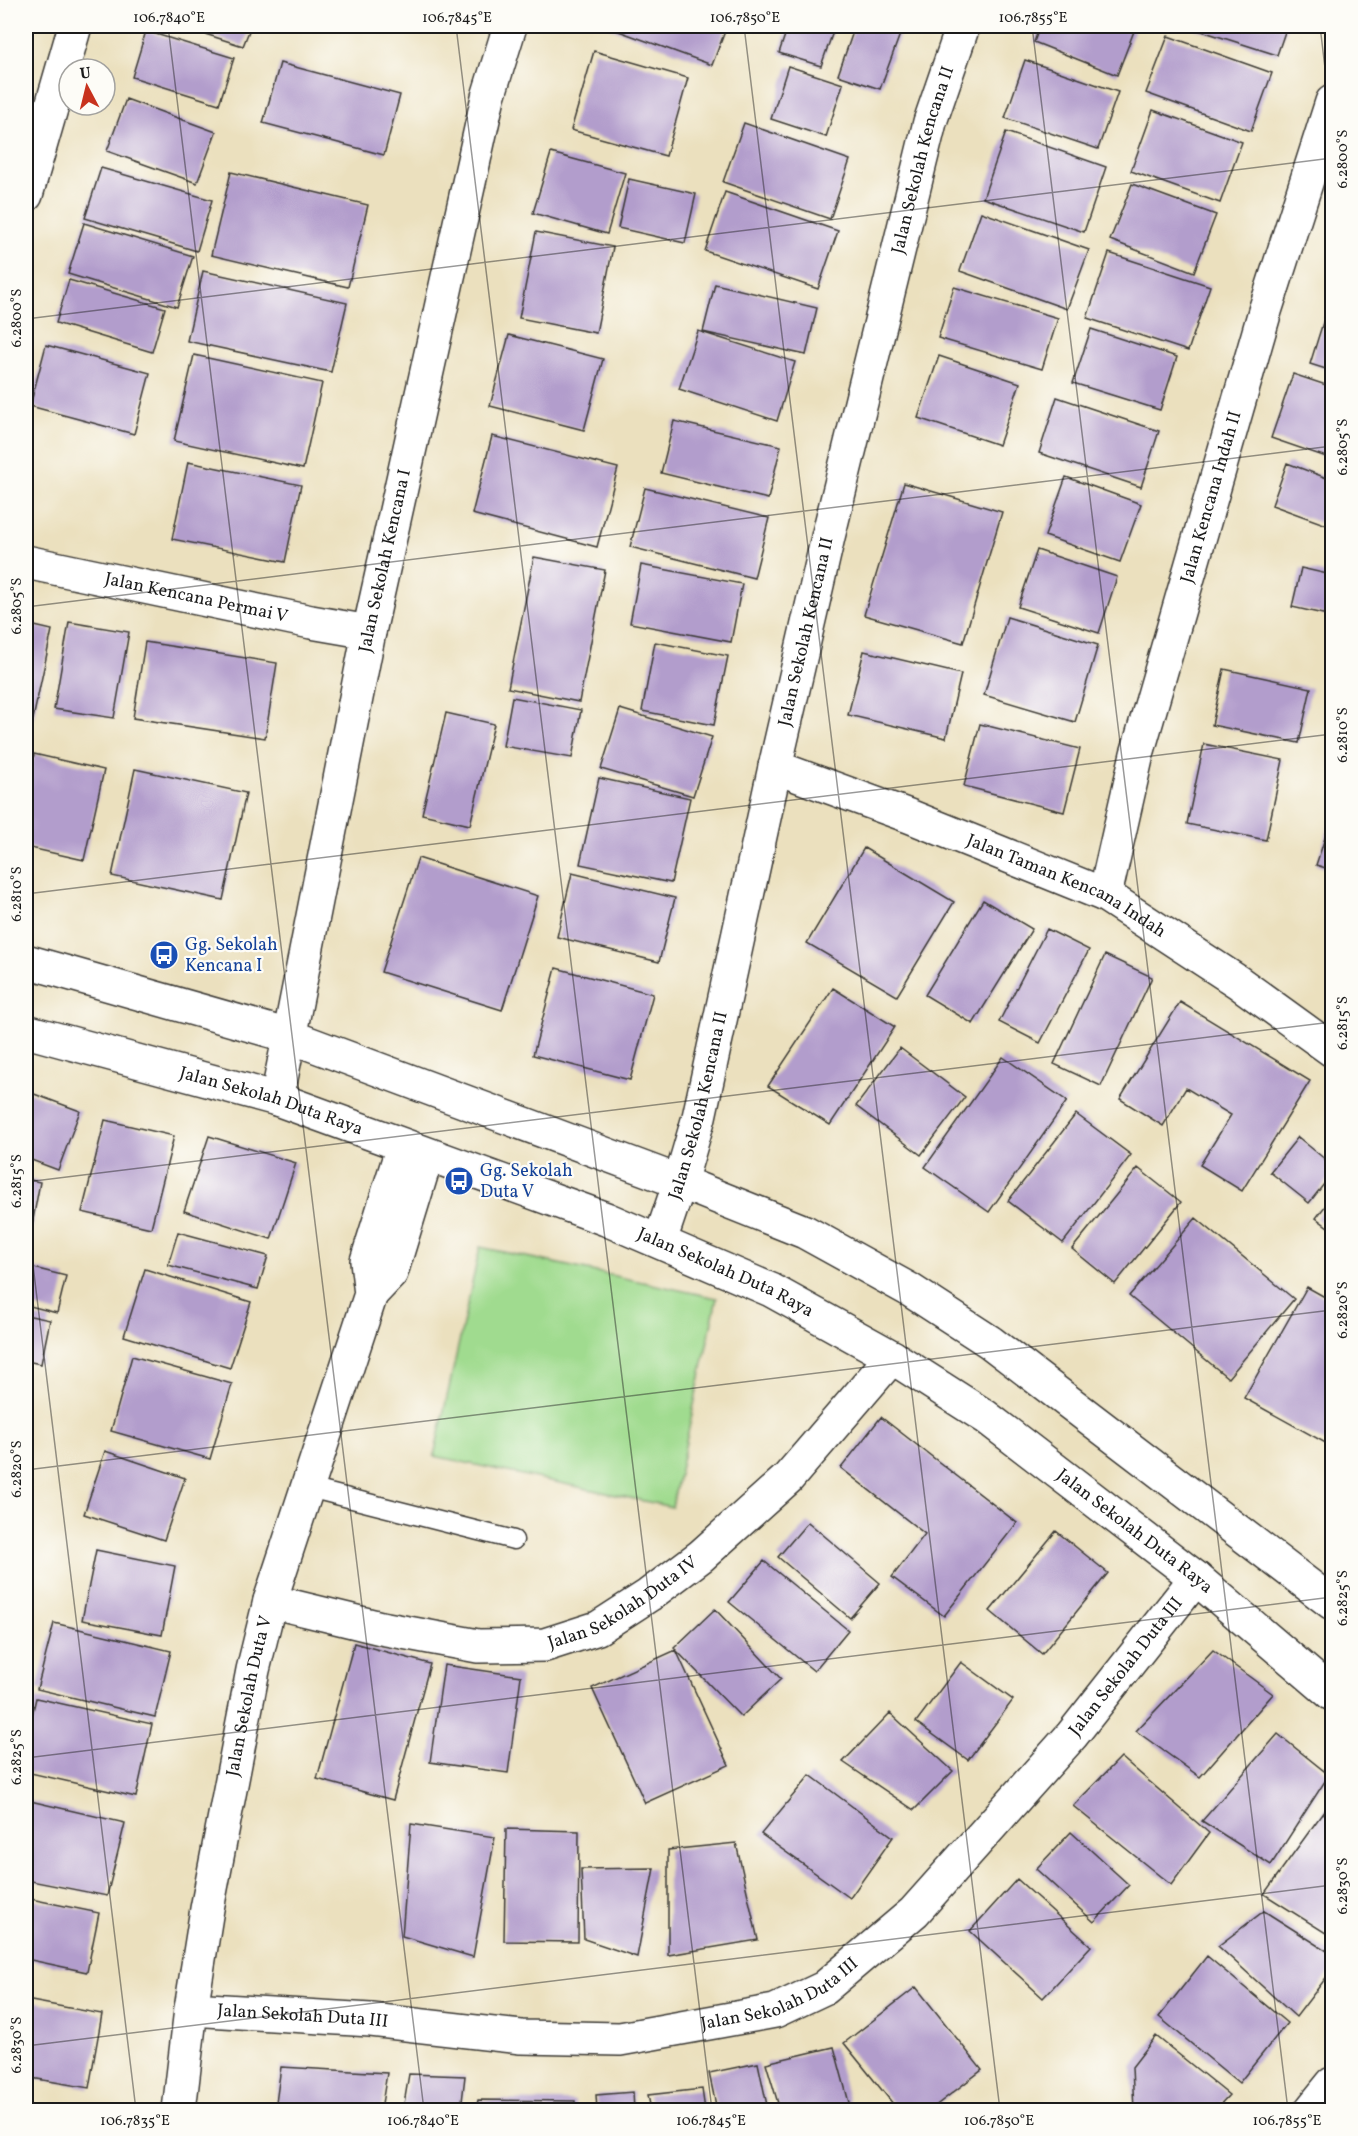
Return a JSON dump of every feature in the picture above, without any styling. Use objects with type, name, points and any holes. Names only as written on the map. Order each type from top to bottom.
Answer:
[{"type":"street","points":[[26,195],[75,26]]},
{"type":"street","name":"Jalan Sekolah Kencana I","points":[[276,1099],[369,632],[488,97],[510,26]]},
{"type":"street","name":"Jalan Sekolah Kencana II","points":[[660,1241],[699,1117],[775,767],[828,537],[930,122],[963,26]]},
{"type":"street","name":"Jalan Kencana Indah II","points":[[1106,895],[1137,754],[1265,311],[1332,102]]},
{"type":"street","name":"Jalan Kencana Permai V","points":[[26,561],[311,622],[369,632]]},
{"type":"street","name":"Jalan Taman Kencana Indah","points":[[775,767],[909,816],[1106,895],[1238,982],[1332,1050]]},
{"type":"street","points":[[26,961],[289,1036],[680,1182],[805,1232],[910,1290],[990,1342],[1332,1603]]},
{"type":"street","name":"Jalan Sekolah Duta Raya","points":[[26,1031],[276,1099],[606,1219],[771,1290],[892,1357],[986,1416],[1196,1578],[1332,1694]]},
{"type":"street","name":"Jalan Sekolah Duta V","points":[[179,2110],[191,2009],[207,1909],[253,1670],[270,1600],[309,1488],[371,1294],[391,1273],[415,1151]]},
{"type":"street","name":"Jalan Sekolah Duta IV","points":[[270,1600],[381,1628],[478,1646],[544,1645],[598,1628],[649,1596],[701,1556],[788,1478],[892,1357]]},
{"type":"street","name":"Jalan Sekolah Duta III","points":[[191,2009],[371,2020],[521,2037],[620,2039],[776,2011],[824,1988],[914,1912],[1072,1735],[1196,1578]]},
{"type":"street","points":[[1311,2110],[1332,2084]]},
{"type":"lane","points":[[309,1488],[514,1539]]},
{"type":"green space","points":[[480,1247],[717,1298],[672,1507],[434,1456]]},
{"type":"building","points":[[180,26],[251,26],[243,46]]},
{"type":"building","points":[[605,26],[727,26],[712,65]]},
{"type":"building","points":[[788,26],[835,26],[821,66],[779,53]]},
{"type":"building","points":[[855,26],[903,26],[880,89],[838,75]]},
{"type":"building","points":[[1040,26],[1136,26],[1117,75],[1034,42]]},
{"type":"building","points":[[1186,26],[1287,26],[1277,55]]},
{"type":"building","points":[[146,31],[234,58],[219,104],[132,77]]},
{"type":"building","points":[[1168,36],[1272,73],[1251,131],[1146,93]]},
{"type":"building","points":[[594,51],[688,78],[666,156],[571,130]]},
{"type":"building","points":[[1025,60],[1118,92],[1098,149],[1005,118]]},
{"type":"building","points":[[280,63],[400,95],[384,155],[263,123]]},
{"type":"building","points":[[788,66],[843,84],[826,137],[771,119]]},
{"type":"building","points":[[126,99],[216,132],[197,183],[107,151]]},
{"type":"building","points":[[1153,110],[1242,142],[1220,203],[1131,171]]},
{"type":"building","points":[[744,123],[850,160],[830,219],[723,182]]},
{"type":"building","points":[[1006,132],[1106,167],[1084,232],[983,198]]},
{"type":"building","points":[[551,153],[625,173],[607,234],[533,213]]},
{"type":"building","points":[[101,168],[212,200],[197,251],[85,218]]},
{"type":"building","points":[[231,172],[368,205],[348,287],[211,255]]},
{"type":"building","points":[[629,179],[696,194],[685,243],[618,228]]},
{"type":"building","points":[[1132,184],[1216,215],[1194,272],[1110,240]]},
{"type":"building","points":[[725,192],[838,231],[818,289],[705,251]]},
{"type":"building","points":[[981,212],[1089,250],[1067,309],[960,271]]},
{"type":"building","points":[[84,223],[193,256],[177,307],[68,274]]},
{"type":"building","points":[[536,232],[613,247],[596,333],[519,318]]},
{"type":"building","points":[[1109,253],[1210,286],[1188,351],[1087,318]]},
{"type":"building","points":[[203,271],[347,303],[331,372],[187,341]]},
{"type":"building","points":[[69,280],[165,308],[152,352],[56,323]]},
{"type":"building","points":[[715,284],[817,308],[806,355],[703,332]]},
{"type":"building","points":[[954,287],[1058,318],[1042,369],[938,338]]},
{"type":"building","points":[[1330,300],[1332,301],[1332,371],[1310,364]]},
{"type":"building","points":[[1091,329],[1177,357],[1160,410],[1073,383]]},
{"type":"building","points":[[698,331],[795,362],[777,421],[679,389]]},
{"type":"building","points":[[509,335],[603,359],[584,430],[490,406]]},
{"type":"building","points":[[46,345],[150,373],[134,434],[30,406]]},
{"type":"building","points":[[194,355],[322,383],[303,469],[174,441]]},
{"type":"building","points":[[939,356],[1020,383],[999,445],[918,418]]},
{"type":"building","points":[[1293,374],[1332,387],[1332,459],[1271,438]]},
{"type":"building","points":[[1057,397],[1159,431],[1141,487],[1039,453]]},
{"type":"building","points":[[674,421],[781,446],[768,499],[661,473]]},
{"type":"building","points":[[492,436],[618,468],[597,547],[472,514]]},
{"type":"building","points":[[188,462],[301,485],[285,562],[172,539]]},
{"type":"building","points":[[1287,463],[1332,480],[1332,527],[1272,505]]},
{"type":"building","points":[[1066,477],[1141,504],[1120,562],[1045,536]]},
{"type":"building","points":[[904,483],[1002,512],[963,643],[864,615]]},
{"type":"building","points":[[645,488],[769,518],[754,578],[630,547]]},
{"type":"building","points":[[1037,550],[1117,577],[1099,633],[1018,607]]},
{"type":"building","points":[[534,557],[605,570],[579,702],[508,688]]},
{"type":"building","points":[[641,565],[742,584],[731,642],[630,623]]},
{"type":"building","points":[[1301,568],[1332,575],[1332,616],[1292,607]]},
{"type":"building","points":[[1007,617],[1098,645],[1075,722],[984,695]]},
{"type":"building","points":[[69,622],[129,632],[114,718],[54,709]]},
{"type":"building","points":[[26,624],[52,630],[33,719],[26,717]]},
{"type":"building","points":[[145,642],[277,663],[265,738],[133,718]]},
{"type":"building","points":[[655,642],[728,656],[714,725],[642,711]]},
{"type":"building","points":[[864,651],[961,674],[946,738],[848,715]]},
{"type":"building","points":[[1224,669],[1311,688],[1299,743],[1212,725]]},
{"type":"building","points":[[512,697],[581,710],[572,758],[503,746]]},
{"type":"building","points":[[620,709],[712,737],[693,796],[601,769]]},
{"type":"building","points":[[446,713],[494,724],[470,825],[422,814]]},
{"type":"building","points":[[980,724],[1080,749],[1064,812],[964,786]]},
{"type":"building","points":[[1204,744],[1283,760],[1266,840],[1187,824]]},
{"type":"building","points":[[34,754],[104,770],[84,860],[26,847],[26,793]]},
{"type":"building","points":[[135,769],[246,793],[223,900],[112,876]]},
{"type":"building","points":[[599,778],[690,798],[671,883],[580,864]]},
{"type":"building","points":[[1332,817],[1332,870],[1316,865]]},
{"type":"building","points":[[864,848],[954,902],[897,996],[807,943]]},
{"type":"building","points":[[418,858],[538,896],[502,1010],[381,972]]},
{"type":"building","points":[[572,873],[675,898],[659,962],[557,937]]},
{"type":"building","points":[[983,900],[1032,929],[973,1024],[925,995]]},
{"type":"building","points":[[1047,929],[1089,950],[1040,1043],[999,1022]]},
{"type":"building","points":[[1105,955],[1152,977],[1101,1086],[1054,1064]]},
{"type":"building","points":[[556,968],[653,994],[630,1080],[533,1055]]},
{"type":"building","points":[[833,988],[895,1027],[830,1125],[768,1086]]},
{"type":"building","points":[[1180,1002],[1310,1081],[1242,1191],[1200,1165],[1231,1115],[1186,1088],[1163,1126],[1120,1099]]},
{"type":"building","points":[[900,1048],[965,1097],[921,1155],[856,1106]]},
{"type":"building","points":[[1003,1057],[1067,1101],[989,1212],[925,1167]]},
{"type":"building","points":[[26,1091],[80,1111],[58,1170],[26,1158]]},
{"type":"building","points":[[1076,1114],[1131,1155],[1063,1243],[1008,1201]]},
{"type":"building","points":[[105,1120],[174,1136],[151,1228],[82,1212]]},
{"type":"building","points":[[209,1136],[296,1163],[271,1239],[184,1211]]},
{"type":"building","points":[[1298,1137],[1332,1165],[1332,1174],[1309,1203],[1270,1172]]},
{"type":"building","points":[[1138,1168],[1181,1202],[1115,1284],[1072,1249]]},
{"type":"building","points":[[26,1179],[40,1182],[30,1236],[26,1235]]},
{"type":"building","points":[[1332,1197],[1332,1230],[1316,1218]]},
{"type":"building","points":[[1196,1218],[1294,1299],[1228,1378],[1129,1296]]},
{"type":"building","points":[[178,1232],[268,1256],[258,1289],[168,1265]]},
{"type":"building","points":[[26,1266],[66,1276],[57,1313],[26,1305]]},
{"type":"building","points":[[145,1269],[251,1302],[230,1368],[124,1336]]},
{"type":"building","points":[[1307,1287],[1332,1301],[1331,1446],[1244,1398]]},
{"type":"building","points":[[26,1315],[50,1320],[41,1364],[26,1361]]},
{"type":"building","points":[[132,1356],[232,1384],[210,1459],[111,1431]]},
{"type":"building","points":[[881,1417],[1017,1523],[944,1616],[892,1577],[925,1534],[841,1468]]},
{"type":"building","points":[[105,1451],[185,1478],[164,1540],[84,1514]]},
{"type":"building","points":[[808,1522],[880,1583],[850,1618],[778,1557]]},
{"type":"building","points":[[1056,1531],[1108,1573],[1042,1654],[990,1611]]},
{"type":"building","points":[[96,1550],[175,1566],[162,1635],[82,1620]]},
{"type":"building","points":[[764,1561],[848,1630],[814,1671],[729,1602]]},
{"type":"building","points":[[715,1609],[781,1679],[741,1717],[674,1648]]},
{"type":"building","points":[[54,1623],[171,1651],[155,1717],[37,1689]]},
{"type":"building","points":[[354,1643],[430,1664],[393,1800],[317,1779]]},
{"type":"building","points":[[676,1650],[729,1765],[645,1803],[592,1688]]},
{"type":"building","points":[[1213,1650],[1273,1694],[1200,1777],[1136,1731]]},
{"type":"building","points":[[961,1662],[1013,1700],[968,1760],[916,1722]]},
{"type":"building","points":[[444,1665],[521,1676],[508,1773],[430,1762]]},
{"type":"building","points":[[36,1698],[152,1724],[136,1797],[26,1772],[26,1741]]},
{"type":"building","points":[[890,1713],[953,1771],[914,1810],[843,1762]]},
{"type":"building","points":[[1278,1734],[1329,1775],[1271,1865],[1202,1821]]},
{"type":"building","points":[[1121,1757],[1209,1833],[1171,1885],[1073,1806]]},
{"type":"building","points":[[810,1775],[893,1837],[850,1898],[761,1834]]},
{"type":"building","points":[[26,1800],[125,1823],[107,1896],[26,1880]]},
{"type":"building","points":[[1332,1800],[1332,1937],[1264,1894]]},
{"type":"building","points":[[411,1824],[495,1837],[473,1957],[402,1936]]},
{"type":"building","points":[[506,1829],[579,1831],[578,1942],[504,1941]]},
{"type":"building","points":[[1071,1832],[1129,1885],[1094,1922],[1036,1869]]},
{"type":"building","points":[[736,1843],[758,1940],[668,1955],[668,1850]]},
{"type":"building","points":[[654,1868],[637,1957],[584,1939],[581,1869]]},
{"type":"building","points":[[1017,1879],[1091,1946],[1043,1998],[970,1931]]},
{"type":"building","points":[[26,1898],[99,1913],[87,1972],[26,1959]]},
{"type":"building","points":[[1264,1911],[1332,1954],[1332,1970],[1296,2017],[1218,1946]]},
{"type":"building","points":[[1207,1956],[1287,2023],[1239,2083],[1159,2017]]},
{"type":"building","points":[[916,1987],[982,2070],[930,2110],[898,2110],[844,2043]]},
{"type":"building","points":[[26,2000],[102,2014],[89,2088],[26,2077]]},
{"type":"building","points":[[1156,2036],[1229,2095],[1215,2110],[1134,2110],[1132,2067]]},
{"type":"building","points":[[834,2047],[851,2110],[780,2110],[766,2063]]},
{"type":"building","points":[[758,2063],[768,2110],[717,2110],[709,2073]]},
{"type":"building","points":[[281,2067],[387,2073],[381,2110],[275,2110]]},
{"type":"building","points":[[409,2074],[465,2076],[461,2110],[403,2110]]},
{"type":"building","points":[[702,2089],[705,2110],[651,2110],[648,2095]]},
{"type":"building","points":[[633,2092],[634,2110],[597,2110],[596,2095]]},
{"type":"building","points":[[478,2100],[575,2101],[575,2110],[476,2110]]},
{"type":"building","points":[[26,2105],[61,2109],[61,2110],[26,2110]]},
{"type":"place","name":"Gg. Sekolah Kencana I","points":[[164,955]]},
{"type":"place","name":"Gg. Sekolah Duta V","points":[[459,1181]]}]
